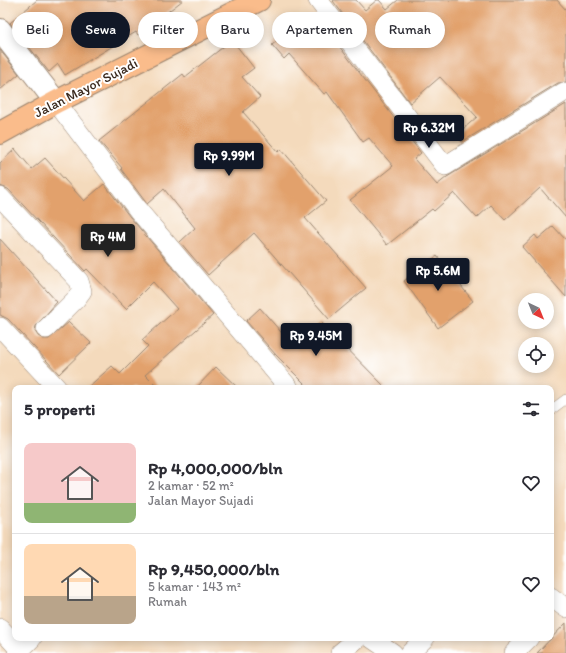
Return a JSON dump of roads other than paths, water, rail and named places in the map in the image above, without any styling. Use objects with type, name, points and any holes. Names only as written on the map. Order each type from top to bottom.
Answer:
[{"type":"highway","name":"Jalan Mayor Sujadi","points":[[0,133],[56,102],[259,0]]},
{"type":"street","points":[[318,0],[446,166],[564,92]]},
{"type":"street","points":[[0,30],[138,210],[286,385]]},
{"type":"street","points":[[0,197],[79,281],[82,291],[46,329]]},
{"type":"street","points":[[0,328],[53,385]]},
{"type":"street","points":[[0,628],[12,638]]},
{"type":"street","points":[[340,653],[354,641]]},
{"type":"street","points":[[375,641],[393,653]]},
{"type":"street","points":[[410,653],[422,641]]},
{"type":"street","points":[[514,653],[526,641]]},
{"type":"lane","points":[[554,408],[566,399]]}]
